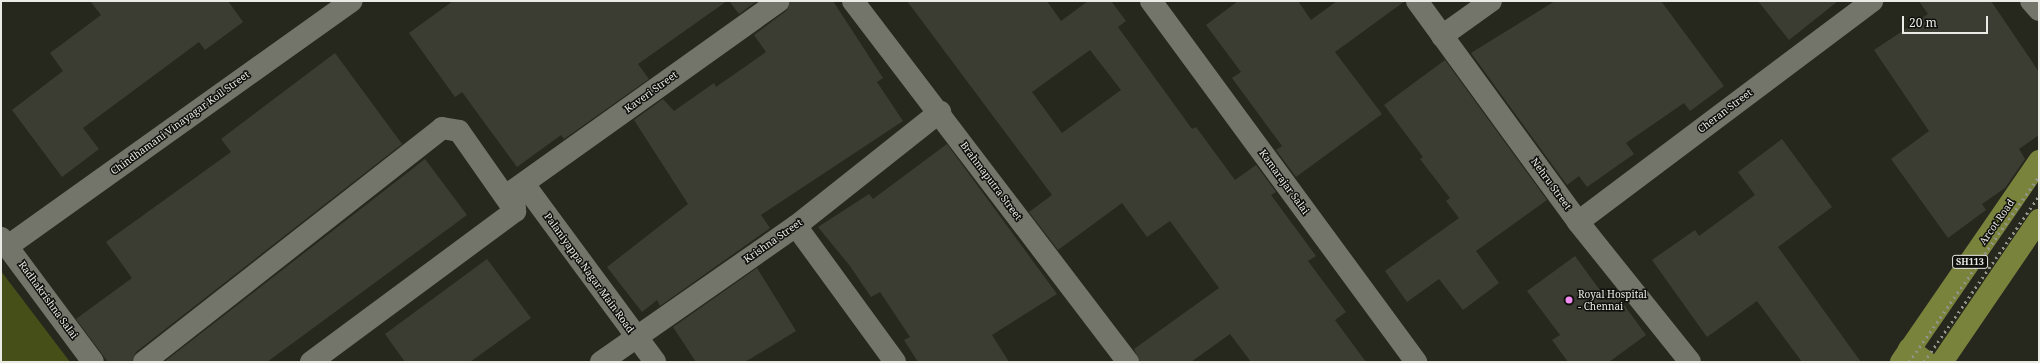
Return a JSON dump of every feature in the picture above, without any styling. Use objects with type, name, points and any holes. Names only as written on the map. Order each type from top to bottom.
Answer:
[{"type":"main road","name":"Arcot Road","points":[[1912,358],[2039,161]]},
{"type":"main road","name":"SH113","points":[[1942,362],[2039,220]]},
{"type":"street","name":"Chindhamani Vinayagar Koil Street","points":[[5,242],[351,1]]},
{"type":"street","name":"Kaveri Street","points":[[524,184],[779,1]]},
{"type":"street","name":"Brahmaputra Street","points":[[853,1],[940,112],[1128,362]]},
{"type":"street","name":"Kamarajar Salai","points":[[1151,1],[1416,362]]},
{"type":"street","name":"Nehru Street","points":[[1416,1],[1578,222],[1690,362]]},
{"type":"street","points":[[1442,36],[1491,1]]},
{"type":"street","name":"Cheran Street","points":[[1578,222],[1872,1]]},
{"type":"street","points":[[2031,1],[2039,10]]},
{"type":"street","name":"Krishna Street","points":[[601,362],[636,336],[796,226],[940,112]]},
{"type":"street","points":[[144,362],[442,128],[459,131],[515,211]]},
{"type":"street","points":[[515,211],[514,190],[524,184]]},
{"type":"street","name":"Palaniyappa Nagar Main Road","points":[[524,184],[655,362]]},
{"type":"street","points":[[311,362],[515,211]]},
{"type":"street","points":[[796,226],[895,362]]},
{"type":"street","name":"Radhakrishna Salai","points":[[5,242],[93,362]]},
{"type":"green space","points":[[1,271],[70,362],[1,362]]},
{"type":"building","points":[[90,1],[228,1],[243,22],[205,50],[199,42],[83,128],[99,149],[62,177],[12,110],[63,71],[50,53],[101,15]]},
{"type":"building","points":[[453,1],[727,1],[638,64],[649,79],[564,139],[561,135],[517,167],[462,92],[455,97],[409,33]]},
{"type":"building","points":[[729,1],[757,1],[739,14]]},
{"type":"building","points":[[791,1],[833,1],[883,78],[877,82],[903,121],[761,215],[770,228],[660,306],[657,300],[642,312],[607,267],[688,204],[634,120],[663,99],[674,111],[714,83],[716,87],[766,52],[754,35],[786,11]]},
{"type":"building","points":[[907,1],[1047,1],[1061,21],[1088,1],[1111,1],[1126,21],[1118,27],[1192,129],[1196,127],[1235,180],[1256,165],[1276,192],[1271,195],[1316,256],[1308,261],[1346,312],[1335,320],[1366,362],[1251,362],[1230,334],[1191,362],[1140,362],[1134,349],[1219,288],[1170,221],[1147,237],[1122,203],[1058,250],[1029,212],[1052,195]],"holes":[[[1090,50],[1121,90],[1062,133],[1032,92]]]},
{"type":"building","points":[[1238,1],[1298,1],[1311,20],[1337,1],[1405,1],[1335,52],[1382,114],[1296,177],[1276,150],[1282,146],[1232,78],[1241,72],[1206,25]]},
{"type":"building","points":[[1555,1],[1661,1],[1724,86],[1690,111],[1684,103],[1626,143],[1634,154],[1587,187],[1579,176],[1567,185],[1471,53]]},
{"type":"building","points":[[1758,1],[1838,1],[1789,40]]},
{"type":"building","points":[[1919,1],[1991,1],[2039,72],[2039,135],[2019,149],[2025,159],[2005,188],[1982,204],[1986,210],[1948,238],[1891,159],[1929,131],[1874,50],[1928,14]]},
{"type":"building","points":[[335,53],[402,144],[136,352],[132,362],[108,362],[76,319],[132,278],[106,242],[231,152],[221,139]]},
{"type":"building","points":[[1445,60],[1547,200],[1476,251],[1499,283],[1463,310],[1439,279],[1407,302],[1385,271],[1459,218],[1446,201],[1450,198],[1420,159],[1423,157],[1384,105]]},
{"type":"building","points":[[1782,139],[1832,207],[1778,247],[1861,362],[1802,362],[1757,301],[1707,337],[1652,260],[1695,230],[1699,236],[1755,195],[1738,172]]},
{"type":"building","points":[[947,144],[1057,294],[992,335],[1009,362],[918,362],[904,340],[910,337],[880,292],[871,297],[850,266],[818,227],[869,194],[873,199]]},
{"type":"building","points":[[425,159],[467,215],[267,362],[164,362]]},
{"type":"building","points":[[1575,256],[1607,300],[1616,294],[1646,335],[1609,362],[1568,362],[1552,340],[1560,335],[1527,291]]},
{"type":"building","points":[[487,259],[531,318],[470,362],[405,362],[385,334]]},
{"type":"building","points":[[757,268],[796,331],[745,362],[696,362],[673,327]]},
{"type":"railway","points":[[1909,362],[2039,176]]},
{"type":"railway","points":[[1924,362],[2039,196]]},
{"type":"place","name":"Royal Hospital - Chennai","points":[[1569,300]]}]
